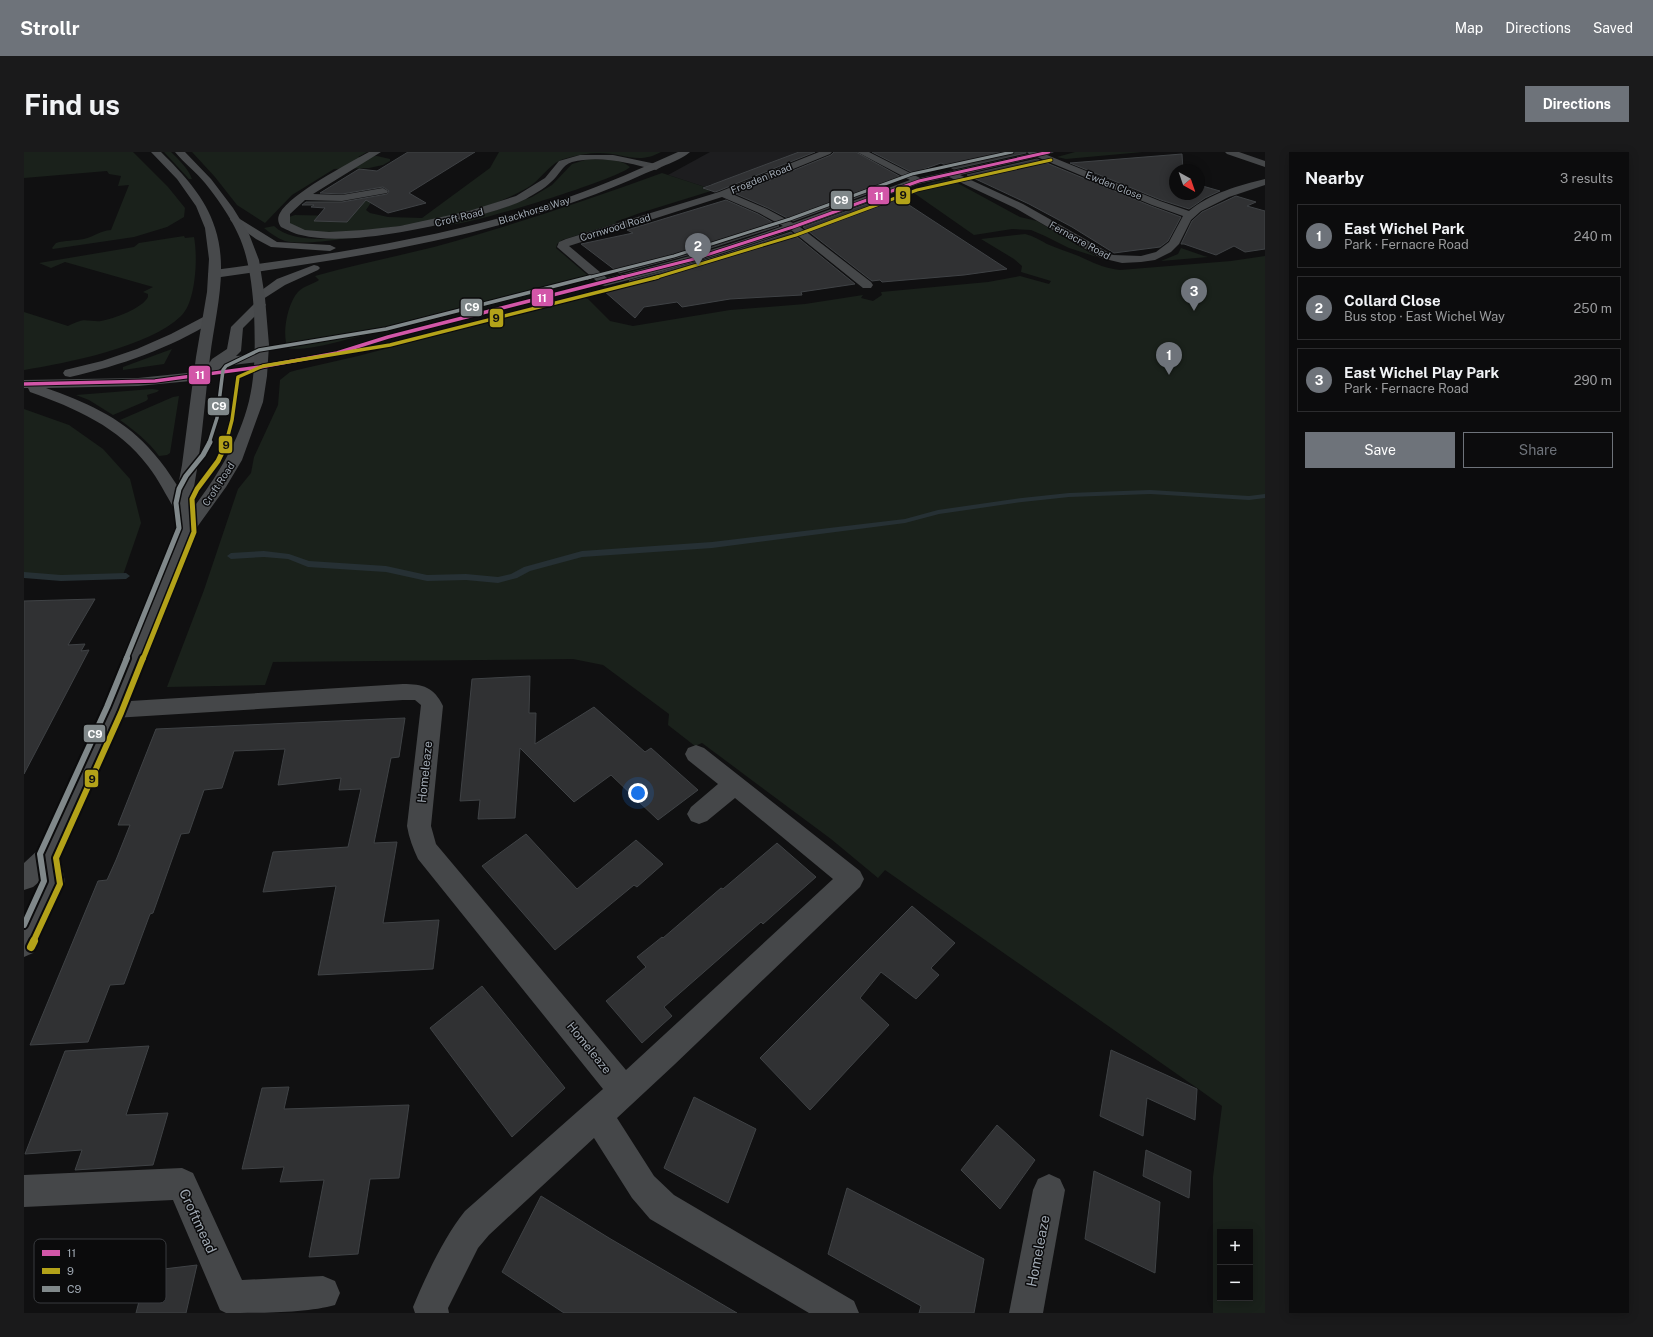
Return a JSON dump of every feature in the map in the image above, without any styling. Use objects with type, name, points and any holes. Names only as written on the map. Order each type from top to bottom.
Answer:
[{"type":"main road","name":"Croft Road","points":[[156,152],[192,192],[203,212],[212,234],[214,270],[209,318],[188,481],[182,507],[187,529]]},
{"type":"main road","name":"Croft Road","points":[[24,879],[48,857],[114,710],[187,529],[218,487],[234,460],[256,402],[261,358],[260,302],[254,264],[244,234],[235,219],[208,181],[180,152]]},
{"type":"main road","name":"Blackhorse Way","points":[[254,264],[377,250],[457,231],[516,215],[608,186],[685,152]]},
{"type":"main road","points":[[235,219],[260,237],[275,245],[337,248]]},
{"type":"main road","name":"Blackhorse Way","points":[[254,264],[337,248],[377,250]]},
{"type":"main road","points":[[24,384],[143,382],[202,370],[219,362],[234,350],[237,327],[275,285],[298,274],[330,263],[377,250]]},
{"type":"main road","points":[[214,270],[254,264]]},
{"type":"main road","points":[[24,384],[128,358],[170,341],[209,318]]},
{"type":"main road","points":[[219,362],[261,358]]},
{"type":"main road","points":[[24,384],[80,406],[121,431],[147,455],[182,507]]},
{"type":"main road","points":[[24,944],[52,882],[48,857]]},
{"type":"street","name":"Croft Road","points":[[376,152],[332,178],[304,197],[286,212],[283,222],[287,228],[296,232],[309,234],[355,234],[434,223],[461,217],[502,205],[531,192],[550,177],[562,163],[576,158],[594,156],[610,157],[656,166]]},
{"type":"street","name":"Frogden Road","points":[[723,194],[827,152]]},
{"type":"street","points":[[862,152],[919,181]]},
{"type":"street","points":[[793,227],[919,181],[1035,153],[1049,152]]},
{"type":"street","points":[[1230,152],[1265,164]]},
{"type":"street","name":"Ewden Close","points":[[1035,153],[1190,215]]},
{"type":"street","name":"Fernacre Road","points":[[950,174],[1019,206],[1104,256],[1119,260],[1148,258],[1162,253],[1173,244],[1190,215],[1220,197],[1265,182]]},
{"type":"street","points":[[304,197],[342,198],[383,191]]},
{"type":"street","name":"Frogden Road","points":[[723,194],[763,211],[793,227],[867,285]]},
{"type":"street","name":"Cornwood Road","points":[[723,194],[563,244],[563,247],[606,282],[694,259],[793,227]]},
{"type":"street","name":"Homeleaze","points":[[114,710],[403,692],[418,692],[425,695],[432,706],[419,826],[421,837],[427,851],[624,1091]]},
{"type":"street","points":[[432,1313],[430,1307],[466,1236],[477,1223],[624,1091],[851,879],[696,754]]},
{"type":"street","points":[[699,814],[735,784]]},
{"type":"street","points":[[597,1114],[643,1187],[662,1207],[842,1313]]},
{"type":"street","name":"Croftmead","points":[[24,1191],[182,1184],[232,1298],[322,1293]]},
{"type":"street","name":"Homeleaze","points":[[1026,1313],[1049,1190]]},
{"type":"shaded area","points":[[24,152],[133,152],[168,187],[185,208],[184,217],[167,227],[134,237],[53,249],[52,248],[56,243],[84,239],[103,231],[111,230],[129,185],[118,186],[121,176],[109,174],[107,171],[24,178]]},
{"type":"shaded area","points":[[164,152],[171,152],[186,168],[192,179],[189,179]]},
{"type":"shaded area","points":[[192,152],[367,152],[358,157],[377,156],[390,159],[390,161],[383,165],[369,168],[334,169],[292,195],[265,223],[237,205],[215,177]]},
{"type":"shaded area","points":[[499,152],[661,152],[645,158],[608,153],[591,153],[567,158],[555,163],[527,188],[505,199],[465,213],[433,220],[381,229],[315,233],[298,228],[288,221],[289,217],[295,215],[341,216],[365,200],[372,201],[366,210],[370,213],[388,217],[422,218],[490,168]]},
{"type":"shaded area","points":[[710,152],[809,152],[721,188],[711,184],[705,187],[668,175]]},
{"type":"shaded area","points":[[1075,152],[1143,152],[1066,159],[1057,157]]},
{"type":"shaded area","points":[[588,159],[616,161],[630,167],[598,182],[506,212],[455,224],[443,225],[497,210],[532,197],[552,185],[572,164]]},
{"type":"shaded area","points":[[662,173],[705,187],[702,188],[711,191],[640,213],[615,222],[617,223],[562,240],[557,244],[556,248],[592,279],[332,343],[303,349],[288,348],[285,335],[287,318],[292,302],[301,289],[319,280],[315,276],[434,247],[492,230],[577,203]]},
{"type":"shaded area","points":[[950,179],[1020,217],[1037,221],[1097,257],[1069,248],[1031,230],[1012,229],[974,235],[911,191],[933,182]]},
{"type":"shaded area","points":[[274,226],[282,232],[305,238],[330,239],[365,236],[302,243],[285,241],[271,234],[264,228]]},
{"type":"shaded area","points":[[1025,234],[1098,265],[1120,270],[1231,261],[1265,256],[1265,1313],[1213,1313],[1213,1177],[1222,1106],[885,870],[878,878],[831,839],[702,743],[695,746],[668,725],[669,714],[603,665],[573,659],[273,662],[265,685],[167,687],[204,590],[238,489],[251,473],[254,457],[278,405],[280,380],[290,372],[358,356],[583,297],[588,299],[610,321],[633,326],[730,310],[805,304],[863,295],[861,298],[873,301],[882,295],[881,292],[988,282],[1020,276],[1049,284],[1051,281],[1021,272],[1022,266],[1014,259],[981,239]]},
{"type":"shaded area","points":[[184,236],[185,238],[194,237],[196,267],[190,301],[181,316],[167,327],[149,337],[129,345],[84,358],[24,370],[24,312],[68,326],[82,320],[101,321],[113,318],[134,309],[148,297],[148,294],[143,292],[153,287],[65,262],[51,268],[39,263],[134,247],[139,243]]},
{"type":"shaded area","points":[[1181,248],[1208,257],[1161,261],[1178,254]]},
{"type":"shaded area","points":[[172,349],[164,364],[123,370],[123,367]]},
{"type":"shaded area","points":[[152,389],[159,390],[147,395],[148,399],[146,401],[113,415],[89,400],[76,395]]},
{"type":"shaded area","points":[[179,396],[170,453],[167,455],[159,456],[141,436],[120,420],[173,397]]},
{"type":"shaded area","points":[[24,409],[69,425],[103,449],[130,479],[141,523],[123,575],[24,576]]},
{"type":"building","points":[[408,152],[475,152],[409,193],[426,203],[388,213],[366,200],[347,222],[314,221],[325,208],[311,207],[314,205],[302,205],[306,202],[342,202],[387,194],[389,191],[383,187],[342,194],[320,193],[359,169],[377,171]]},
{"type":"building","points":[[799,152],[815,152],[715,192],[703,188]]},
{"type":"building","points":[[834,152],[856,152],[901,177],[864,190],[872,192],[793,221],[736,194],[831,155]]},
{"type":"building","points":[[872,152],[1026,153],[954,169],[941,163],[913,173]]},
{"type":"building","points":[[1182,154],[1183,164],[1169,164],[1169,200],[1202,200],[1189,209],[1161,200],[1070,163]]},
{"type":"building","points":[[1037,159],[1181,217],[1168,241],[1160,247],[1114,253],[1072,227],[1029,204],[967,175]]},
{"type":"building","points":[[1205,187],[1220,191],[1205,198]]},
{"type":"building","points":[[1236,196],[1256,202],[1247,206],[1265,211],[1265,249],[1245,252],[1234,246],[1216,255],[1181,244],[1192,221],[1202,212]]},
{"type":"building","points":[[886,197],[909,205],[1007,269],[964,275],[882,282],[880,280],[872,281],[803,227]]},
{"type":"building","points":[[726,200],[758,214],[779,226],[695,253],[619,273],[581,244],[633,233],[627,230]]},
{"type":"building","points":[[791,232],[855,284],[801,292],[802,295],[730,299],[682,307],[677,302],[644,307],[635,318],[604,291],[633,284],[629,281],[722,255]]},
{"type":"building","points":[[95,599],[68,645],[85,644],[81,651],[89,650],[24,774],[24,601]]},
{"type":"building","points":[[530,676],[529,713],[536,713],[535,744],[594,707],[645,752],[651,748],[698,790],[658,820],[611,775],[574,802],[520,748],[515,818],[478,819],[480,800],[460,801],[472,679]]},
{"type":"building","points":[[405,718],[399,757],[391,758],[374,843],[397,842],[383,923],[439,920],[433,969],[318,975],[336,886],[263,892],[273,852],[348,847],[361,789],[339,790],[341,778],[278,785],[285,749],[234,751],[222,788],[204,790],[189,833],[181,834],[153,913],[150,914],[124,984],[110,985],[88,1042],[30,1045],[98,881],[107,880],[130,825],[118,825],[156,729]]},
{"type":"building","points":[[526,834],[577,889],[636,840],[663,864],[637,887],[634,885],[555,950],[482,866]]},
{"type":"building","points":[[777,843],[816,877],[763,924],[761,922],[664,1007],[672,1016],[642,1043],[606,1001],[646,967],[637,957],[662,937],[663,938],[721,888],[723,889]]},
{"type":"building","points":[[912,906],[955,943],[931,968],[939,975],[916,999],[881,972],[860,998],[889,1025],[810,1110],[760,1058]]},
{"type":"building","points":[[482,986],[565,1088],[512,1137],[430,1028]]},
{"type":"building","points":[[149,1046],[126,1115],[168,1113],[153,1165],[75,1170],[82,1150],[25,1154],[65,1051]]},
{"type":"building","points":[[1111,1050],[1197,1089],[1195,1120],[1147,1098],[1143,1136],[1100,1116]]},
{"type":"building","points":[[289,1087],[284,1109],[409,1105],[399,1178],[370,1179],[358,1254],[309,1257],[324,1180],[280,1182],[284,1167],[242,1169],[262,1088]]},
{"type":"building","points":[[694,1097],[756,1129],[728,1203],[664,1168]]},
{"type":"building","points":[[997,1125],[1035,1160],[1000,1209],[961,1170]]},
{"type":"building","points":[[1146,1150],[1191,1171],[1189,1198],[1143,1176]]},
{"type":"building","points":[[1094,1171],[1160,1202],[1155,1273],[1085,1239]]},
{"type":"building","points":[[847,1188],[984,1259],[974,1313],[919,1313],[921,1306],[828,1254]]},
{"type":"building","points":[[541,1196],[609,1238],[737,1313],[564,1313],[502,1272]]},
{"type":"building","points":[[197,1265],[186,1313],[136,1313],[139,1303],[166,1303],[166,1269]]},
{"type":"waterway","points":[[231,556],[264,554],[289,557],[308,564],[386,569],[427,578],[466,577],[498,580],[514,576],[527,569],[582,554],[712,545],[905,521],[938,512],[1022,500],[1069,495],[1150,492],[1249,498],[1265,496]]},
{"type":"waterway","points":[[24,575],[61,578],[126,576]]},
{"type":"transit line","name":"C9","points":[[24,925],[44,881],[40,854],[107,707],[179,528],[176,511],[179,489],[186,476],[205,452],[212,437],[215,428],[223,370],[226,366],[259,350],[386,329],[674,256],[790,219],[912,174],[1012,152]]},
{"type":"transit line","name":"11","points":[[24,384],[155,381],[260,367],[337,353],[388,337],[694,259],[793,227],[919,181],[1049,152]]},
{"type":"transit line","name":"9","points":[[31,947],[60,884],[56,858],[121,713],[194,532],[195,524],[191,507],[192,499],[200,484],[215,466],[227,441],[236,398],[238,377],[263,366],[390,345],[678,272],[796,235],[917,190],[1051,160]]},
{"type":"place","name":"Collard Close","points":[[698,266]]},
{"type":"place","name":"East Wichel Play Park","points":[[1194,311]]},
{"type":"place","name":"East Wichel Park","points":[[1169,375]]}]
